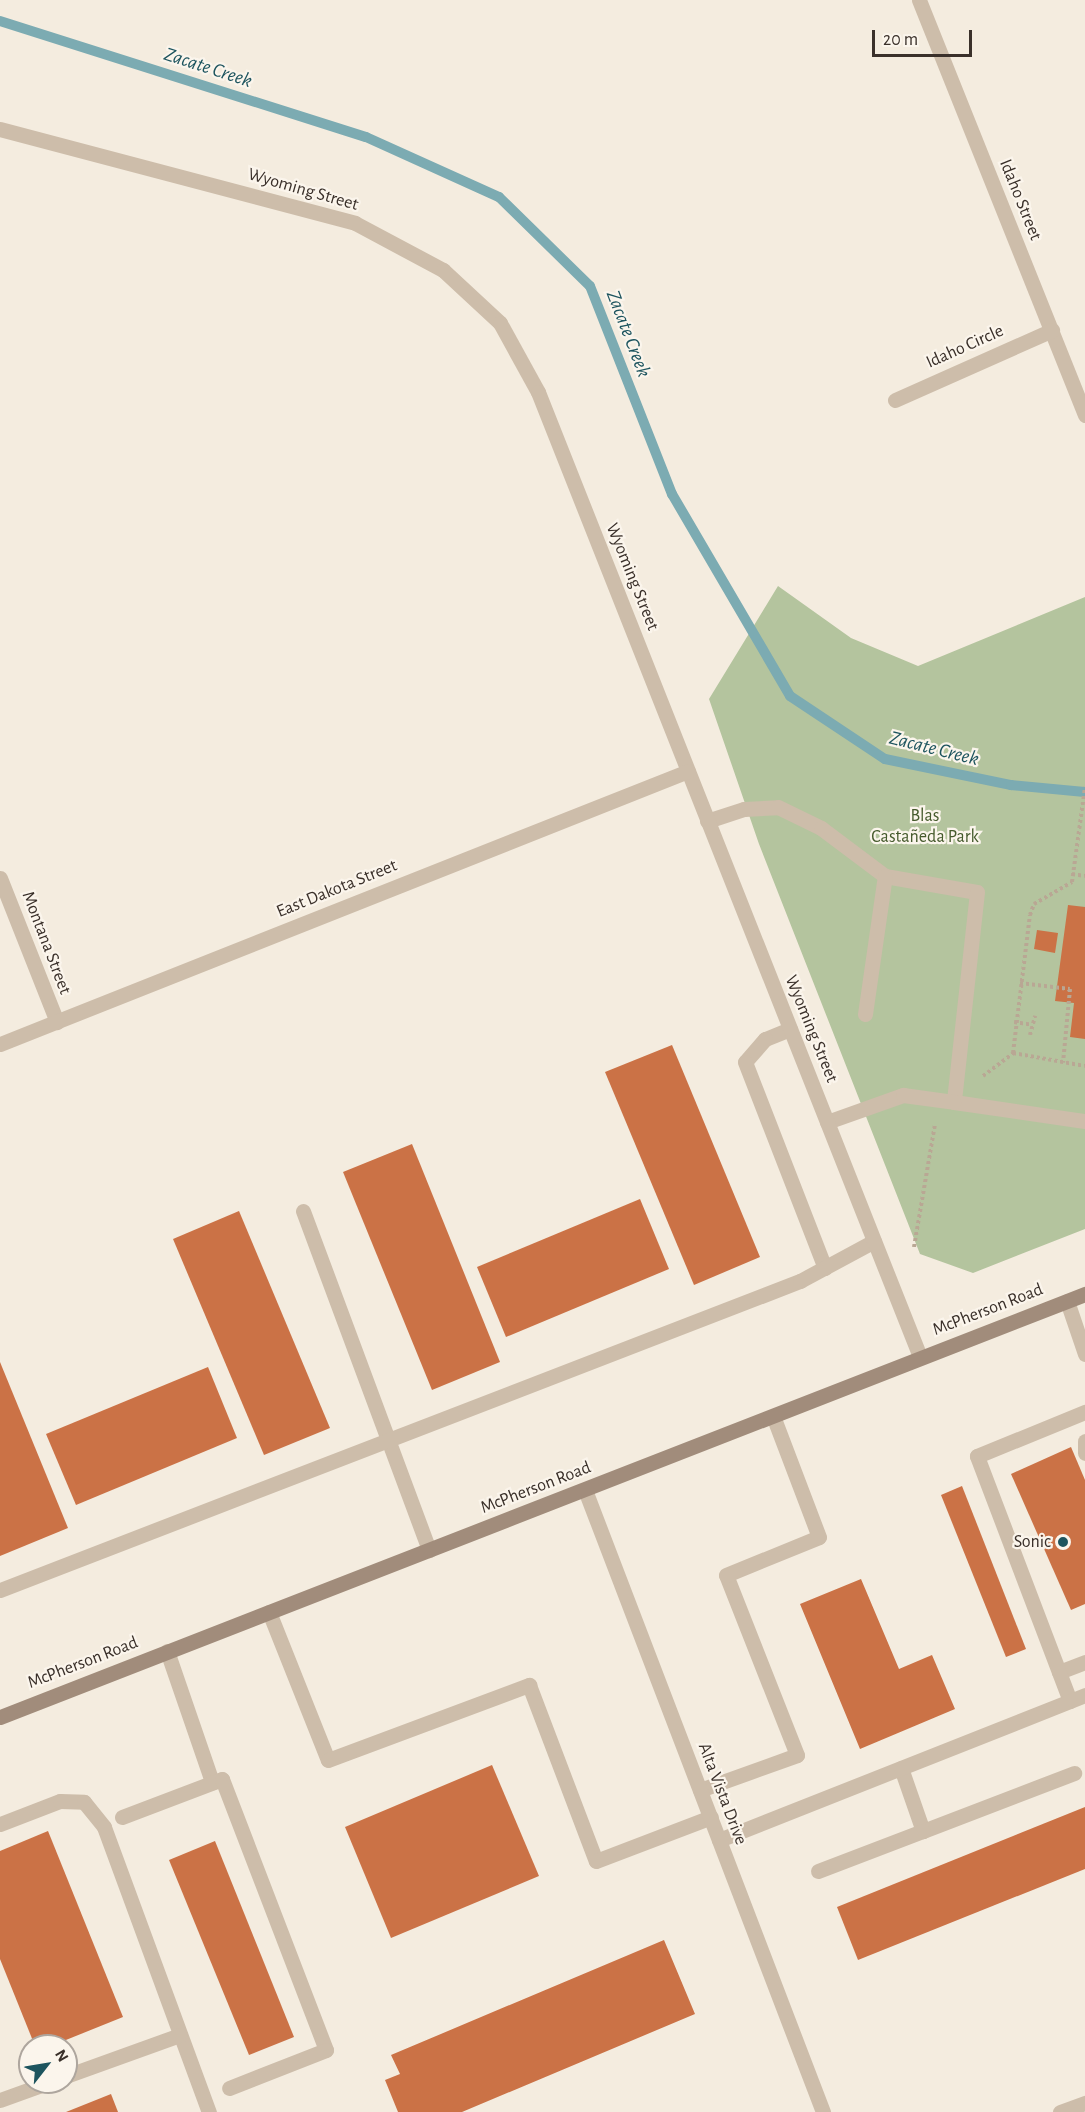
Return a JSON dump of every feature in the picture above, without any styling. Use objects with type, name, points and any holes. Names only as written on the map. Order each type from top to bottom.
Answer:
[{"type":"main road","name":"McPherson Road","points":[[0,1717],[1085,1294]]},
{"type":"street","name":"Idaho Street","points":[[919,0],[1085,415]]},
{"type":"street","name":"Wyoming Street","points":[[0,129],[355,223],[443,270],[500,323],[538,392],[920,1357]]},
{"type":"street","name":"Idaho Circle","points":[[895,400],[1052,330]]},
{"type":"street","name":"East Dakota Street","points":[[0,1044],[688,771]]},
{"type":"street","points":[[707,821],[762,806],[794,812],[885,876],[977,892],[955,1055],[954,1102]]},
{"type":"street","points":[[865,1014],[885,876]]},
{"type":"street","name":"Montana Street","points":[[0,878],[57,1022]]},
{"type":"street","points":[[790,1029],[765,1039],[745,1062],[825,1268]]},
{"type":"street","points":[[827,1122],[903,1095],[1085,1120]]},
{"type":"street","points":[[303,1211],[429,1550]]},
{"type":"street","points":[[0,1590],[825,1268],[874,1241]]},
{"type":"street","points":[[1067,1300],[1085,1354]]},
{"type":"street","points":[[1070,1701],[977,1456],[1085,1412]]},
{"type":"street","points":[[700,1790],[797,1755],[726,1575],[819,1538],[774,1416]]},
{"type":"street","points":[[1085,1441],[1085,1453]]},
{"type":"street","name":"Alta Vista Drive","points":[[585,1490],[823,2112]]},
{"type":"street","points":[[269,1612],[328,1760],[529,1685],[596,1861],[711,1817]]},
{"type":"street","points":[[167,1651],[212,1782]]},
{"type":"street","points":[[1059,1672],[1085,1662]]},
{"type":"street","points":[[719,1840],[1085,1695]]},
{"type":"street","points":[[902,1768],[924,1831]]},
{"type":"street","points":[[818,1871],[1074,1773]]},
{"type":"street","points":[[122,1817],[222,1779],[326,2050],[229,2088]]},
{"type":"street","points":[[0,1824],[60,1801],[84,1802],[104,1827],[209,2112]]},
{"type":"street","points":[[78,2072],[180,2035]]},
{"type":"street","points":[[0,2100],[18,2094]]},
{"type":"street","points":[[1060,2112],[1085,2103]]},
{"type":"path","points":[[1013,1053],[1014,1022],[1034,904],[1065,888],[1072,874],[1085,787]]},
{"type":"path","points":[[1072,874],[1085,876]]},
{"type":"path","points":[[1020,982],[1071,989],[1063,1063]]},
{"type":"path","points":[[1030,1035],[1035,1016]]},
{"type":"path","points":[[1014,1022],[1032,1025]]},
{"type":"path","points":[[974,1083],[1013,1053],[1085,1066]]},
{"type":"path","points":[[914,1247],[937,1119]]},
{"type":"green space","name":"Blas Castañeda Park","points":[[778,586],[851,638],[918,666],[1085,597],[1085,1229],[973,1273],[920,1254],[759,844],[709,699]]},
{"type":"building","points":[[1068,905],[1085,907],[1085,1039],[1070,1037],[1074,1003],[1055,1001]]},
{"type":"building","points":[[1037,930],[1058,933],[1055,953],[1034,949]]},
{"type":"building","points":[[672,1045],[760,1257],[694,1285],[605,1072]]},
{"type":"building","points":[[412,1144],[500,1362],[432,1390],[343,1172]]},
{"type":"building","points":[[640,1199],[669,1269],[506,1337],[477,1267]]},
{"type":"building","points":[[239,1211],[330,1428],[264,1455],[173,1239]]},
{"type":"building","points":[[0,1362],[68,1528],[0,1556]]},
{"type":"building","points":[[208,1367],[237,1438],[76,1505],[46,1434]]},
{"type":"building","name":"Sonic","points":[[1071,1447],[1085,1480],[1085,1604],[1071,1610],[1011,1474]]},
{"type":"building","points":[[962,1486],[1026,1649],[1006,1657],[941,1495]]},
{"type":"building","points":[[861,1579],[899,1669],[932,1655],[955,1709],[860,1749],[800,1604]]},
{"type":"building","points":[[492,1765],[539,1876],[391,1938],[345,1827]]},
{"type":"building","points":[[1085,1807],[1085,1869],[858,1960],[837,1907]]},
{"type":"building","points":[[48,1831],[123,2017],[78,2035],[30,2034],[0,1959],[0,1851]]},
{"type":"building","points":[[215,1841],[294,2037],[249,2055],[169,1860]]},
{"type":"building","points":[[664,1940],[695,2014],[462,2112],[398,2112],[385,2080],[400,2074],[391,2055]]},
{"type":"building","points":[[111,2094],[118,2112],[66,2112]]},
{"type":"waterway","name":"Zacate Creek","points":[[0,21],[366,137],[499,197],[590,286],[672,494],[790,696],[885,759],[1011,785],[1085,792]]},
{"type":"place","name":"Sonic","points":[[1063,1542]]}]
